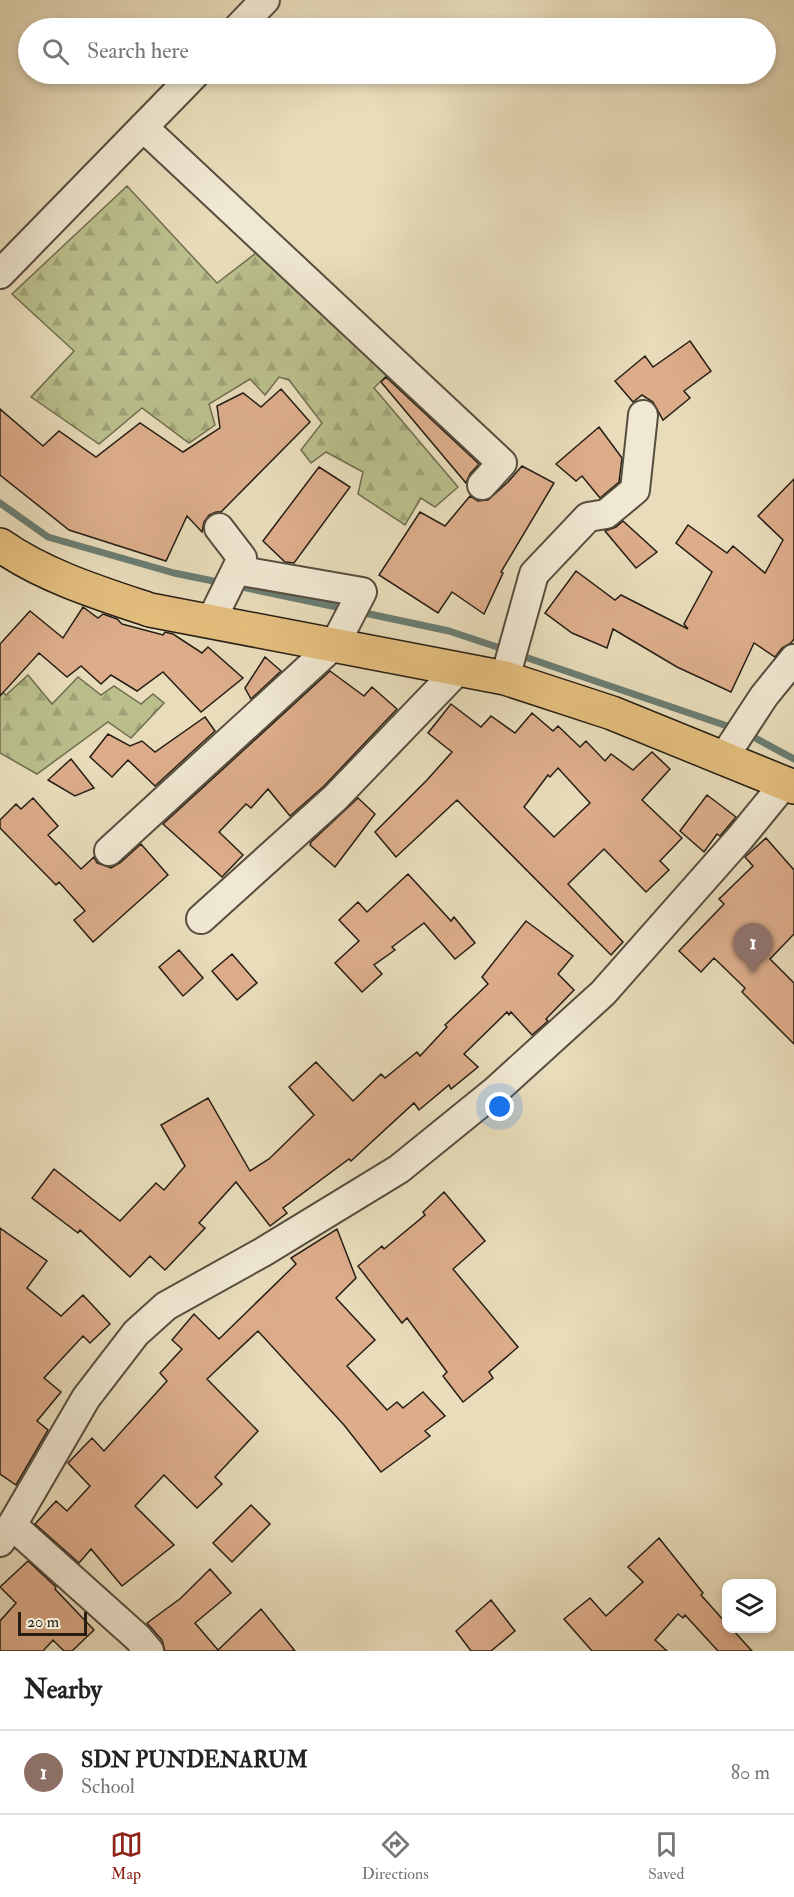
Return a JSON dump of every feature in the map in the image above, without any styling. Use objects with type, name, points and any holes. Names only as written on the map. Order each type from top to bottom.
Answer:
[{"type":"main road","points":[[0,545],[46,572],[150,610],[226,590],[347,622],[459,669],[507,672],[612,713],[728,750],[790,785]]},
{"type":"street","points":[[248,18],[265,0]]},
{"type":"street","points":[[0,274],[185,84]]},
{"type":"street","points":[[143,127],[502,463],[482,485]]},
{"type":"street","points":[[507,672],[534,574],[588,517],[606,513],[635,490],[643,415]]},
{"type":"street","points":[[110,850],[347,622],[362,592],[226,590],[242,558],[219,528]]},
{"type":"street","points":[[728,750],[764,696],[794,659]]},
{"type":"street","points":[[201,919],[335,798],[459,669]]},
{"type":"street","points":[[149,1651],[138,1638],[6,1534],[86,1398],[136,1333],[166,1306],[263,1252],[399,1169],[494,1092],[603,993],[790,785]]},
{"type":"green space","points":[[127,186],[217,283],[260,250],[388,374],[374,388],[458,487],[435,507],[421,498],[405,525],[358,494],[363,472],[326,452],[311,463],[301,450],[322,423],[289,380],[279,377],[265,395],[250,379],[209,404],[215,425],[189,443],[142,408],[99,444],[31,397],[74,351],[12,294]]},
{"type":"green space","points":[[28,675],[52,704],[78,677],[101,695],[114,686],[141,704],[153,694],[164,703],[131,738],[108,722],[37,774],[0,753],[0,690],[6,695]]},
{"type":"building","points":[[690,341],[711,371],[684,391],[690,398],[663,420],[653,402],[642,395],[633,402],[615,381],[645,356],[653,367]]},
{"type":"building","points":[[386,377],[479,464],[466,483],[381,382]]},
{"type":"building","points":[[281,389],[310,422],[221,512],[209,515],[204,522],[202,532],[187,516],[166,561],[69,530],[0,475],[0,409],[43,446],[59,431],[96,457],[140,423],[183,452],[220,428],[217,406],[243,393],[261,407]]},
{"type":"building","points":[[599,427],[622,458],[619,482],[600,498],[582,476],[576,481],[556,464]]},
{"type":"building","points":[[522,466],[554,483],[501,572],[503,573],[484,614],[452,592],[438,613],[379,575],[420,512],[445,526],[470,496],[478,501],[488,500]]},
{"type":"building","points":[[319,467],[350,487],[294,563],[285,562],[263,541]]},
{"type":"building","points":[[794,479],[794,639],[775,657],[754,643],[731,692],[677,667],[613,629],[607,648],[572,633],[545,613],[576,571],[615,600],[621,595],[688,629],[684,624],[712,572],[676,543],[688,525],[727,553],[733,546],[765,573],[783,540],[758,516]]},
{"type":"building","points":[[623,521],[657,552],[636,568],[605,531],[616,527]]},
{"type":"building","points":[[83,607],[98,618],[103,614],[117,619],[122,624],[163,635],[165,632],[173,634],[202,653],[208,647],[243,678],[201,712],[163,672],[137,691],[111,675],[101,684],[81,666],[67,677],[39,653],[0,696],[0,644],[30,611],[63,638]]},
{"type":"building","points":[[265,657],[281,671],[251,699],[245,688]]},
{"type":"building","points":[[330,671],[364,696],[372,687],[397,709],[324,786],[290,816],[268,789],[251,808],[246,804],[219,832],[243,855],[222,877],[163,824]]},
{"type":"building","points":[[451,704],[481,727],[491,716],[515,733],[532,713],[553,731],[558,726],[580,747],[586,741],[605,761],[611,754],[633,770],[652,752],[670,769],[642,800],[682,838],[660,861],[669,870],[646,892],[604,849],[568,884],[623,942],[611,955],[457,800],[396,857],[375,832],[452,752],[428,733]],"holes":[[[558,768],[590,803],[554,837],[524,807],[548,775],[550,777]]]},
{"type":"building","points":[[205,717],[215,731],[155,786],[128,760],[112,777],[90,757],[108,734],[130,746],[142,741],[155,752]]},
{"type":"building","points":[[71,759],[94,788],[75,796],[48,780]]},
{"type":"building","points":[[707,795],[736,817],[720,836],[717,834],[704,852],[680,831]]},
{"type":"building","points":[[33,798],[58,826],[48,835],[81,869],[94,857],[97,863],[111,868],[141,844],[168,875],[93,942],[74,920],[85,911],[59,882],[56,885],[0,828],[0,820],[16,804],[21,809]]},
{"type":"building","points":[[358,798],[375,814],[335,867],[310,845],[311,842]]},
{"type":"building","points":[[766,838],[794,870],[794,934],[770,959],[794,983],[794,1044],[742,992],[745,988],[714,958],[701,972],[679,951],[724,904],[719,899],[753,866],[745,857]]},
{"type":"building","points":[[408,874],[451,921],[454,917],[475,943],[455,959],[424,923],[392,947],[395,950],[374,965],[382,974],[362,992],[335,963],[359,941],[339,920],[358,902],[367,912]]},
{"type":"building","points":[[526,921],[573,956],[558,974],[574,990],[546,1019],[548,1021],[532,1035],[511,1012],[509,1015],[507,1012],[464,1054],[478,1067],[451,1089],[449,1085],[419,1110],[414,1103],[351,1161],[349,1159],[283,1208],[287,1213],[270,1226],[236,1182],[199,1223],[205,1228],[165,1270],[150,1256],[130,1277],[80,1230],[78,1233],[32,1198],[54,1169],[120,1221],[156,1183],[164,1190],[185,1166],[161,1125],[208,1098],[250,1171],[269,1159],[314,1115],[289,1087],[316,1062],[353,1101],[381,1074],[385,1078],[417,1052],[420,1056],[447,1027],[445,1025],[488,984],[482,977]]},
{"type":"building","points":[[179,950],[203,978],[183,996],[159,967]]},
{"type":"building","points":[[232,954],[257,983],[237,1000],[212,971]]},
{"type":"building","points":[[444,1192],[485,1241],[453,1269],[518,1347],[489,1372],[493,1378],[463,1402],[443,1376],[447,1372],[407,1318],[402,1323],[358,1266],[382,1246],[384,1249],[425,1215],[423,1212]]},
{"type":"building","points":[[0,1228],[47,1261],[27,1288],[61,1316],[83,1295],[110,1324],[90,1343],[83,1336],[44,1378],[61,1392],[37,1421],[48,1430],[16,1485],[0,1474]]},
{"type":"building","points":[[337,1229],[356,1278],[336,1298],[375,1340],[347,1366],[387,1410],[397,1402],[403,1408],[423,1392],[445,1416],[425,1431],[430,1436],[381,1472],[344,1425],[258,1331],[207,1379],[258,1431],[215,1477],[222,1484],[197,1508],[164,1475],[135,1506],[174,1545],[122,1586],[91,1549],[79,1563],[35,1524],[56,1501],[67,1511],[90,1486],[68,1463],[92,1438],[104,1451],[167,1381],[160,1373],[182,1349],[172,1340],[194,1314],[219,1339],[296,1264],[291,1258]]},
{"type":"building","points":[[251,1505],[270,1524],[232,1562],[213,1543]]},
{"type":"building","points":[[659,1538],[703,1593],[701,1595],[722,1619],[722,1633],[736,1633],[752,1651],[718,1651],[685,1615],[683,1618],[678,1614],[655,1640],[667,1651],[592,1651],[564,1619],[590,1598],[606,1616],[643,1582],[628,1567]]},
{"type":"building","points":[[28,1561],[56,1587],[55,1589],[94,1630],[72,1651],[64,1651],[53,1640],[43,1651],[0,1651],[0,1621],[16,1603],[0,1587]]},
{"type":"building","points":[[210,1569],[231,1593],[195,1623],[218,1650],[261,1609],[295,1651],[165,1651],[162,1640],[147,1623],[181,1598]]},
{"type":"building","points":[[491,1600],[515,1631],[491,1651],[471,1651],[456,1631]]},
{"type":"waterway","points":[[0,503],[48,537],[174,573],[223,583]]},
{"type":"waterway","points":[[237,586],[346,609]]},
{"type":"waterway","points":[[360,612],[449,631],[506,650]]},
{"type":"waterway","points":[[519,655],[736,729]]},
{"type":"waterway","points":[[746,733],[794,759]]},
{"type":"place","name":"SDN PUNDENARUM","points":[[753,973]]}]
